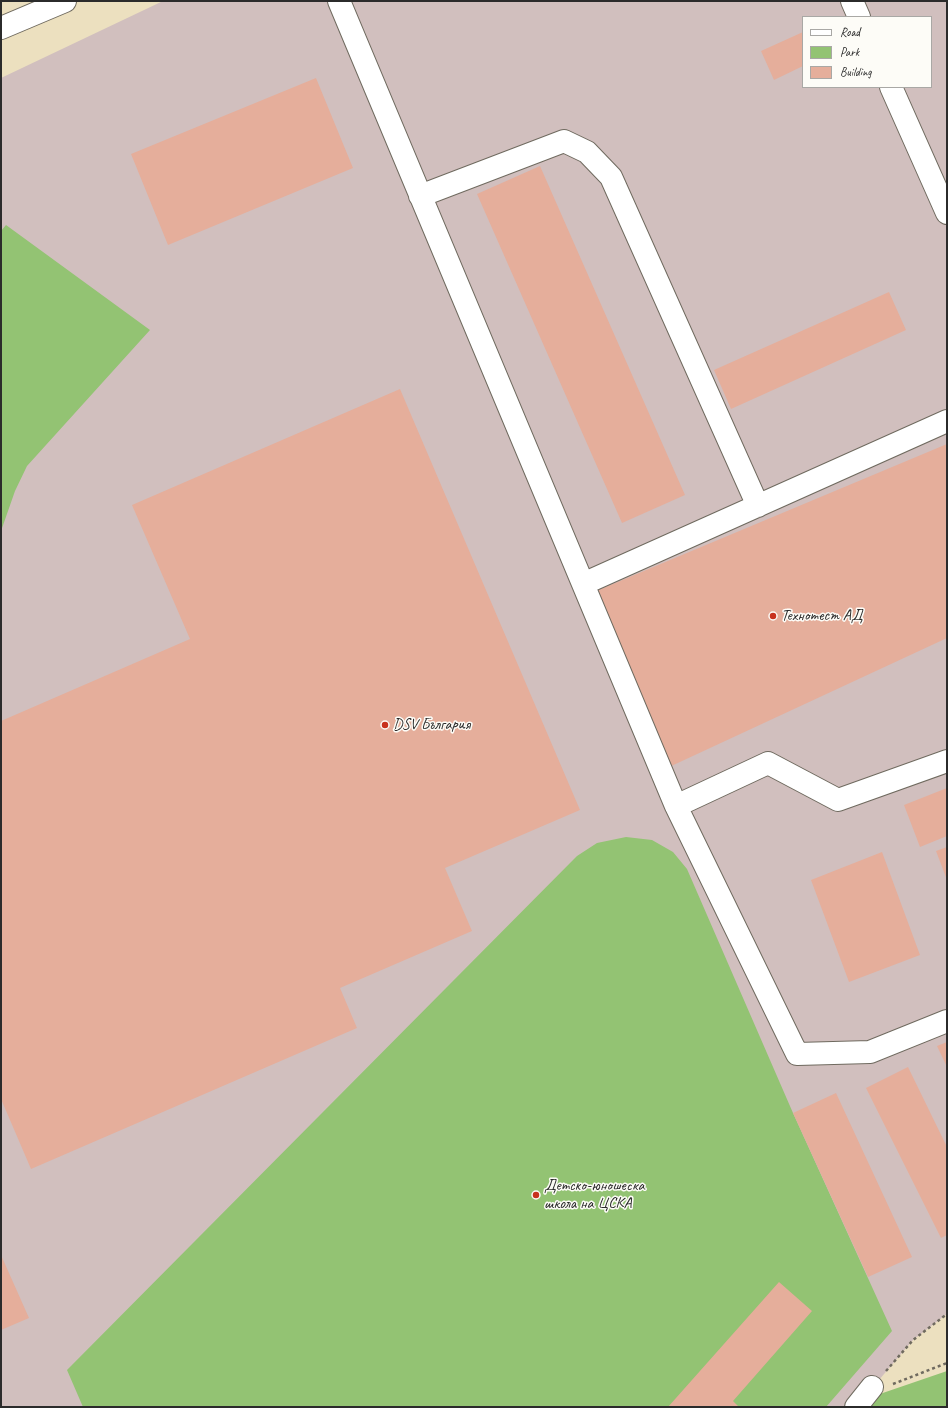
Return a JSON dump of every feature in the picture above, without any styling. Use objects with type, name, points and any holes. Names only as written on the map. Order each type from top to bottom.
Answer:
[{"type":"street","points":[[1,28],[66,1]]},
{"type":"street","points":[[338,1],[676,806],[797,1054],[870,1052],[947,1020]]},
{"type":"street","points":[[852,1],[859,16]]},
{"type":"street","points":[[891,88],[947,213]]},
{"type":"street","points":[[420,196],[564,141],[587,152],[611,177],[758,506]]},
{"type":"street","points":[[583,584],[947,421]]},
{"type":"street","points":[[676,806],[768,763],[838,800],[947,761]]},
{"type":"street","points":[[856,1407],[879,1387]]},
{"type":"path","points":[[879,1387],[913,1340],[947,1314]]},
{"type":"path","points":[[879,1387],[947,1363]]},
{"type":"shaded area","points":[[163,1],[947,1],[947,1314],[913,1340],[856,1407],[1,1407],[1,78]]},
{"type":"green space","points":[[6,225],[150,330],[27,466],[15,491],[1,531],[1,231]]},
{"type":"green space","name":"Детско-юношеска школа на ЦСКА","points":[[626,837],[652,840],[673,852],[687,869],[793,1113],[892,1331],[826,1407],[83,1407],[67,1370],[577,856],[597,843]]},
{"type":"green space","points":[[947,1371],[947,1407],[864,1407],[874,1396]]},
{"type":"building","points":[[802,32],[802,66],[774,80],[761,51]]},
{"type":"building","points":[[316,78],[353,168],[168,245],[131,154]]},
{"type":"building","points":[[540,166],[685,495],[622,523],[477,194]]},
{"type":"building","points":[[889,292],[906,330],[731,409],[714,370]]},
{"type":"building","points":[[400,389],[580,810],[445,868],[472,931],[340,988],[357,1028],[31,1169],[1,1099],[1,721],[190,639],[132,505]]},
{"type":"building","name":"Технотест АД","points":[[947,444],[947,638],[667,768],[589,594]]},
{"type":"building","points":[[947,788],[947,836],[920,847],[904,805]]},
{"type":"building","points":[[947,847],[947,880],[936,851]]},
{"type":"building","points":[[882,852],[920,955],[849,982],[811,880]]},
{"type":"building","points":[[947,1042],[947,1067],[937,1046]]},
{"type":"building","points":[[908,1067],[947,1147],[947,1235],[941,1238],[866,1088]]},
{"type":"building","points":[[836,1093],[912,1257],[868,1277],[793,1113]]},
{"type":"building","points":[[1,1255],[29,1318],[1,1330]]},
{"type":"building","points":[[779,1282],[812,1311],[733,1401],[739,1407],[668,1407]]},
{"type":"place","name":"Технотест АД","points":[[773,616]]},
{"type":"place","name":"DSV България","points":[[385,725]]},
{"type":"place","name":"Детско-юношеска школа на ЦСКА","points":[[536,1195]]}]
